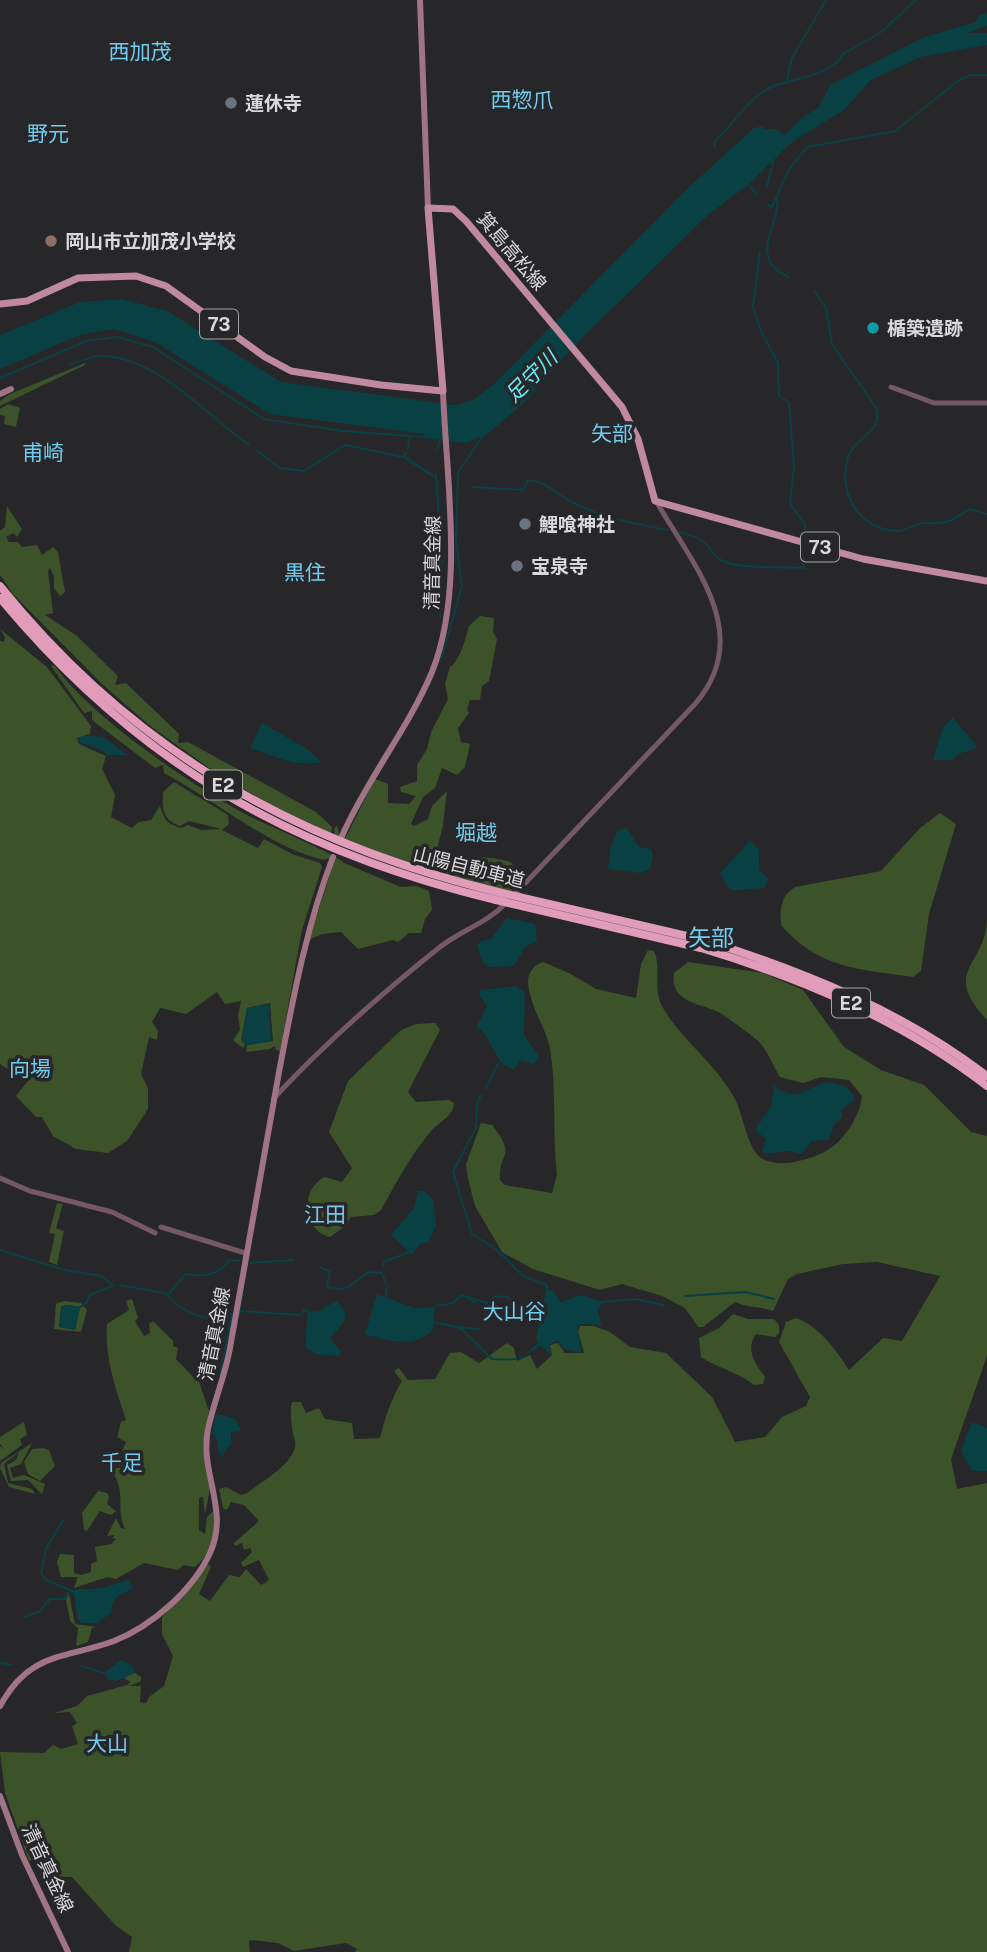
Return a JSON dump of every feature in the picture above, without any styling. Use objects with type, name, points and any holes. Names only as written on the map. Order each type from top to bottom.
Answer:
[{"type":"highway","name":"山陽自動車道","points":[[0,584],[29,621],[119,710],[188,763],[234,792],[360,852],[499,896]]},
{"type":"highway","name":"山陽自動車道","points":[[0,598],[57,661],[104,706],[161,753],[266,819],[349,856],[420,880],[702,944],[796,971],[850,993],[917,1029],[987,1076]]},
{"type":"highway","name":"山陽自動車道","points":[[702,944],[793,977],[876,1015],[941,1054],[987,1086]]},
{"type":"main road","points":[[420,0],[428,208],[443,395]]},
{"type":"main road","name":"箕島高松線","points":[[428,208],[449,207],[458,211],[578,352],[627,415],[655,501]]},
{"type":"main road","name":"73","points":[[0,304],[27,301],[78,278],[136,276],[166,286],[265,358],[291,371],[443,395]]},
{"type":"main road","points":[[0,394],[11,389]]},
{"type":"main road","name":"清音真金線","points":[[342,836],[421,694],[441,643],[450,580],[443,395]]},
{"type":"main road","name":"73","points":[[655,501],[863,559],[987,581]]},
{"type":"main road","name":"清音真金線","points":[[0,1706],[20,1679],[42,1662],[67,1652],[117,1640],[148,1623],[164,1609],[205,1562],[215,1541],[218,1521],[207,1453],[208,1431],[228,1362],[245,1253],[300,962],[333,857]]},
{"type":"main road","name":"清音真金線","points":[[0,1796],[22,1855],[68,1952]]},
{"type":"street","points":[[891,387],[934,403],[987,402]]},
{"type":"street","points":[[274,1098],[365,1008],[443,945],[488,920],[504,905],[695,704],[709,684],[721,647],[717,611],[655,501]]},
{"type":"street","points":[[279,1075],[283,1082],[289,1082]]},
{"type":"street","points":[[0,1178],[35,1192],[112,1212],[155,1233]]},
{"type":"street","points":[[161,1227],[245,1253]]},
{"type":"green space","points":[[85,363],[0,406],[0,401],[10,394]]},
{"type":"green space","points":[[8,404],[20,408],[16,427],[4,424],[5,416],[0,415],[0,409]]},
{"type":"green space","points":[[7,506],[22,529],[17,537],[13,533],[6,537],[9,542],[18,542],[22,547],[37,545],[42,555],[53,547],[58,552],[65,592],[60,596],[54,588],[54,576],[50,568],[48,571],[53,613],[45,615],[77,636],[118,676],[115,685],[126,683],[179,734],[178,743],[188,742],[316,812],[332,827],[331,834],[269,804],[209,768],[149,725],[102,684],[13,594],[0,575],[0,531],[5,527]]},
{"type":"green space","points":[[480,616],[494,618],[493,632],[497,639],[489,681],[482,686],[480,700],[470,700],[467,709],[469,713],[458,728],[461,742],[470,744],[465,767],[457,775],[442,768],[435,788],[423,797],[411,824],[414,826],[428,819],[432,806],[447,791],[443,825],[432,869],[436,870],[438,863],[465,858],[484,857],[511,862],[517,877],[511,892],[420,868],[335,835],[334,829],[337,825],[339,834],[346,837],[375,779],[388,784],[388,803],[409,804],[416,796],[401,792],[400,787],[417,781],[417,765],[427,749],[431,732],[448,699],[445,684],[450,667],[460,654],[469,626]]},
{"type":"green space","points":[[0,629],[47,667],[91,726],[90,734],[77,738],[79,744],[106,756],[102,769],[115,795],[111,817],[132,828],[139,822],[151,820],[160,806],[172,825],[181,828],[188,825],[201,830],[221,829],[189,821],[180,826],[170,821],[163,809],[163,792],[174,782],[228,815],[229,824],[222,830],[258,848],[264,839],[292,854],[320,863],[322,867],[302,930],[280,1051],[276,1050],[275,1046],[246,1052],[247,1045],[273,1041],[270,1003],[247,1008],[241,1041],[245,1044],[243,1048],[233,1040],[240,1030],[238,1016],[241,1001],[225,1004],[217,992],[186,1014],[160,1008],[152,1022],[158,1031],[157,1040],[149,1037],[141,1074],[148,1088],[148,1109],[127,1141],[108,1153],[76,1149],[53,1136],[42,1117],[36,1117],[16,1096],[31,1077],[20,1063],[9,1070],[0,1064],[0,641],[4,642],[5,637]]},
{"type":"green space","points":[[54,665],[92,706],[117,728],[172,769],[226,803],[329,853],[344,863],[401,887],[416,886],[429,891],[432,910],[425,919],[421,933],[409,933],[398,942],[393,940],[358,949],[341,932],[322,934],[309,940],[335,859],[319,859],[278,843],[164,773],[163,765],[155,768],[92,720],[92,711],[84,713],[51,666]]},
{"type":"green space","points":[[940,813],[956,824],[929,914],[921,971],[913,977],[858,969],[825,959],[795,940],[781,925],[782,903],[795,887],[881,871],[920,828]]},
{"type":"green space","points":[[987,921],[987,1020],[974,1004],[967,990],[966,979],[984,936]]},
{"type":"green space","points":[[648,950],[654,951],[656,958],[658,994],[663,1008],[680,1032],[729,1088],[739,1107],[753,1149],[763,1159],[777,1163],[799,1161],[828,1150],[848,1130],[858,1113],[862,1096],[849,1080],[821,1077],[803,1083],[780,1077],[757,1040],[722,1014],[689,1001],[677,991],[674,973],[688,962],[763,973],[803,990],[844,1047],[881,1070],[924,1085],[971,1132],[987,1136],[987,1356],[951,1459],[957,1489],[987,1483],[987,1952],[355,1952],[357,1949],[346,1943],[294,1951],[278,1943],[252,1940],[249,1941],[250,1952],[129,1952],[132,1937],[116,1926],[72,1877],[50,1877],[35,1859],[29,1861],[5,1793],[0,1752],[44,1753],[53,1745],[61,1749],[78,1744],[72,1726],[77,1723],[70,1712],[54,1713],[77,1706],[87,1696],[127,1685],[131,1682],[125,1679],[126,1676],[135,1673],[141,1677],[141,1681],[129,1686],[141,1686],[140,1702],[146,1703],[149,1697],[164,1686],[173,1656],[162,1634],[162,1617],[208,1564],[211,1567],[199,1594],[210,1601],[229,1575],[240,1577],[246,1569],[261,1585],[269,1580],[259,1560],[243,1567],[241,1563],[252,1552],[250,1548],[244,1550],[242,1543],[235,1546],[234,1543],[259,1521],[244,1505],[231,1502],[227,1510],[223,1508],[219,1489],[226,1487],[241,1495],[247,1493],[291,1456],[295,1449],[292,1402],[301,1402],[306,1413],[319,1408],[325,1419],[352,1423],[354,1439],[380,1438],[402,1381],[394,1371],[399,1368],[408,1380],[435,1379],[450,1353],[461,1352],[479,1363],[507,1343],[514,1348],[517,1361],[530,1355],[537,1369],[552,1355],[550,1345],[558,1343],[565,1353],[584,1353],[578,1331],[580,1326],[594,1326],[610,1332],[630,1347],[666,1353],[712,1397],[735,1442],[765,1437],[782,1417],[806,1406],[810,1397],[779,1342],[786,1322],[796,1318],[812,1327],[833,1347],[849,1370],[883,1338],[902,1341],[940,1276],[877,1262],[843,1264],[797,1274],[788,1279],[773,1311],[735,1302],[703,1327],[698,1327],[685,1308],[662,1296],[622,1284],[600,1290],[533,1269],[502,1252],[475,1206],[468,1179],[466,1164],[481,1123],[492,1125],[504,1143],[505,1154],[500,1180],[505,1185],[552,1193],[557,1175],[552,1064],[548,1041],[529,991],[530,972],[543,962],[596,989],[636,998],[641,964]]},
{"type":"green space","points":[[435,1023],[440,1030],[408,1092],[416,1102],[449,1100],[454,1103],[451,1112],[416,1150],[381,1210],[374,1215],[351,1217],[343,1228],[330,1237],[321,1233],[310,1218],[308,1199],[311,1190],[325,1177],[342,1182],[352,1168],[329,1132],[348,1081],[401,1030],[416,1024]]},
{"type":"green space","points":[[57,1203],[63,1204],[56,1228],[64,1231],[57,1265],[49,1262],[55,1234],[49,1233]]},
{"type":"green space","points":[[132,1299],[138,1318],[135,1321],[144,1336],[150,1333],[149,1324],[153,1321],[173,1341],[173,1346],[178,1348],[176,1359],[193,1377],[197,1376],[209,1411],[203,1447],[210,1489],[205,1514],[203,1497],[199,1498],[199,1530],[205,1534],[207,1517],[213,1511],[213,1532],[208,1551],[195,1567],[183,1565],[178,1570],[144,1563],[116,1579],[107,1577],[74,1588],[78,1577],[61,1577],[57,1562],[60,1554],[74,1555],[74,1573],[81,1575],[91,1572],[91,1564],[97,1561],[95,1547],[111,1544],[116,1539],[112,1538],[115,1535],[107,1536],[116,1518],[121,1528],[125,1529],[119,1489],[113,1472],[115,1468],[131,1468],[136,1448],[127,1467],[116,1465],[126,1442],[117,1437],[121,1422],[126,1420],[107,1348],[107,1324],[129,1310],[126,1301]]},
{"type":"green space","points":[[64,1301],[81,1303],[87,1310],[81,1332],[54,1329],[56,1304]],"holes":[[[61,1306],[80,1307],[75,1330],[59,1327]]]},
{"type":"green space","points":[[733,1314],[748,1319],[774,1319],[779,1325],[779,1333],[775,1337],[756,1334],[751,1346],[755,1361],[765,1377],[763,1384],[754,1385],[701,1357],[699,1338],[719,1328]]},
{"type":"green space","points":[[24,1422],[27,1435],[20,1439],[22,1445],[0,1461],[0,1446],[5,1450],[0,1444],[0,1437]]},
{"type":"green space","points":[[32,1443],[21,1464],[10,1468],[13,1478],[24,1475],[45,1484],[42,1494],[28,1480],[11,1481],[7,1465],[16,1460],[19,1452],[4,1464],[8,1483],[32,1489],[35,1494],[9,1487],[0,1468],[1,1463]]},
{"type":"green space","points":[[32,1449],[49,1450],[55,1466],[40,1481],[28,1474],[24,1462]]},
{"type":"green space","points":[[98,1491],[107,1493],[107,1504],[116,1511],[111,1515],[100,1511],[87,1531],[84,1530],[82,1513]]},
{"type":"green space","points":[[69,1594],[75,1624],[96,1627],[92,1628],[88,1642],[76,1646],[78,1628],[70,1621],[66,1599]]},
{"type":"water","name":"足守川","points":[[987,13],[987,26],[966,33],[987,33],[987,45],[921,57],[871,80],[844,110],[792,142],[748,185],[708,215],[571,349],[524,403],[486,435],[465,443],[424,438],[424,434],[270,414],[155,342],[114,329],[80,335],[0,369],[0,335],[80,302],[123,299],[169,312],[281,382],[455,405],[473,400],[493,385],[689,187],[754,128],[764,126],[763,129],[775,129],[785,135],[800,119],[819,107],[830,85],[922,38],[976,22],[978,16]]},
{"type":"water","points":[[953,717],[978,748],[958,754],[953,760],[933,760],[942,729]]},
{"type":"water","points":[[262,723],[304,747],[322,762],[294,762],[250,748]]},
{"type":"water","points":[[79,737],[104,737],[127,755],[107,755],[102,750],[78,742]]},
{"type":"water","points":[[627,828],[639,847],[651,849],[653,854],[650,869],[640,873],[608,869],[610,848],[618,830]]},
{"type":"water","points":[[750,840],[759,850],[759,869],[768,879],[762,888],[732,890],[720,874]]},
{"type":"water","points":[[507,918],[535,924],[537,942],[526,946],[514,966],[488,967],[486,963],[483,964],[477,945],[481,941],[491,939]]},
{"type":"water","points":[[517,986],[525,993],[524,1035],[539,1057],[534,1064],[520,1061],[514,1070],[502,1064],[477,1026],[487,1006],[479,995],[481,990]]},
{"type":"water","points":[[269,1004],[271,1041],[248,1045],[242,1041],[247,1008]]},
{"type":"water","points":[[825,1082],[844,1086],[855,1100],[841,1110],[842,1117],[834,1125],[829,1140],[812,1141],[802,1154],[789,1151],[764,1154],[762,1150],[766,1139],[755,1130],[771,1106],[774,1085],[778,1090],[796,1095]]},
{"type":"water","points":[[418,1191],[424,1191],[433,1199],[436,1226],[428,1242],[419,1245],[412,1255],[391,1235],[414,1208]]},
{"type":"water","points":[[546,1290],[552,1290],[561,1302],[581,1295],[604,1302],[597,1309],[602,1325],[582,1324],[577,1327],[582,1353],[564,1349],[558,1341],[549,1344],[552,1355],[541,1346],[524,1356],[538,1343],[536,1339]]},
{"type":"water","points":[[377,1294],[414,1308],[435,1307],[433,1330],[417,1340],[400,1342],[365,1334]]},
{"type":"water","points":[[336,1301],[345,1311],[345,1316],[342,1325],[330,1338],[341,1352],[338,1356],[316,1354],[305,1347],[308,1312],[319,1311]]},
{"type":"water","points":[[61,1307],[80,1307],[75,1330],[60,1327]]},
{"type":"water","points":[[216,1414],[235,1418],[241,1431],[231,1432],[231,1445],[225,1450],[223,1457],[219,1453],[216,1436],[212,1433]]},
{"type":"water","points":[[972,1422],[987,1428],[987,1471],[972,1471],[961,1451]]},
{"type":"water","points":[[128,1580],[132,1590],[117,1598],[111,1613],[97,1623],[81,1623],[73,1590],[103,1588]]},
{"type":"water","points":[[120,1660],[132,1665],[135,1673],[116,1681],[107,1679],[106,1672]]},
{"type":"waterway","points":[[786,83],[792,58],[826,0]]},
{"type":"waterway","points":[[715,147],[714,142],[756,97],[774,86],[830,67],[843,54],[880,33],[916,0]]},
{"type":"waterway","points":[[768,205],[772,207],[788,171],[807,147],[895,131],[958,81],[970,75],[987,75]]},
{"type":"waterway","points":[[767,186],[774,158]]},
{"type":"waterway","points":[[748,184],[757,194]]},
{"type":"waterway","points":[[777,196],[767,250],[769,260],[776,269],[789,277]]},
{"type":"waterway","points":[[760,252],[753,306],[761,331],[778,363],[779,396],[789,402],[794,466],[790,504],[805,524],[805,539]]},
{"type":"waterway","points":[[815,292],[826,308],[832,344],[877,409],[875,425],[851,450],[848,457],[846,484],[854,507],[872,524],[898,531],[919,524],[946,522],[970,509],[987,514]]},
{"type":"waterway","points":[[0,378],[86,341],[118,337],[153,347],[264,419],[342,431],[425,437]]},
{"type":"waterway","points":[[70,365],[102,356],[143,366],[180,389],[249,445]]},
{"type":"waterway","points":[[408,448],[410,436]]},
{"type":"waterway","points":[[441,661],[462,586],[456,540],[458,472],[482,437]]},
{"type":"waterway","points":[[437,450],[440,441]]},
{"type":"waterway","points":[[256,450],[280,468],[304,471],[345,445],[403,457],[428,473]]},
{"type":"waterway","points":[[406,453],[404,456],[435,477]]},
{"type":"waterway","points":[[436,474],[442,560],[440,617]]},
{"type":"waterway","points":[[472,487],[523,490],[528,480],[534,481],[595,512],[668,530]]},
{"type":"waterway","points":[[679,532],[702,540],[717,557],[731,564],[804,568],[805,547]]},
{"type":"waterway","points":[[486,1088],[499,1062]]},
{"type":"waterway","points":[[481,1095],[477,1104],[476,1128],[453,1172],[472,1234],[496,1249],[523,1276],[547,1285],[547,1291]]},
{"type":"waterway","points":[[0,1250],[65,1270],[101,1276],[113,1285]]},
{"type":"waterway","points":[[383,1266],[384,1262],[409,1252]]},
{"type":"waterway","points":[[170,1292],[186,1274],[210,1274],[229,1260],[240,1261]]},
{"type":"waterway","points":[[250,1263],[293,1260]]},
{"type":"waterway","points":[[239,1316],[247,1263]]},
{"type":"waterway","points":[[320,1267],[330,1272],[327,1287],[335,1289],[346,1288],[369,1272],[381,1273]]},
{"type":"waterway","points":[[381,1272],[386,1283]]},
{"type":"waterway","points":[[120,1285],[169,1294]]},
{"type":"waterway","points":[[80,1307],[86,1304],[90,1295],[112,1286]]},
{"type":"waterway","points":[[386,1296],[387,1287]]},
{"type":"waterway","points":[[685,1296],[745,1292],[774,1299]]},
{"type":"waterway","points":[[167,1295],[184,1309],[205,1318],[220,1322],[226,1314],[232,1314],[220,1375]]},
{"type":"waterway","points":[[454,1302],[461,1295],[487,1303],[494,1297],[506,1296],[519,1307]]},
{"type":"waterway","points":[[467,1298],[476,1303]]},
{"type":"waterway","points":[[604,1302],[635,1299],[664,1305]]},
{"type":"waterway","points":[[436,1306],[454,1303]]},
{"type":"waterway","points":[[240,1311],[301,1315],[304,1310],[308,1312]]},
{"type":"waterway","points":[[433,1322],[451,1326]]},
{"type":"waterway","points":[[451,1326],[460,1328],[492,1359],[524,1357]]},
{"type":"waterway","points":[[457,1327],[480,1329]]},
{"type":"waterway","points":[[63,1520],[46,1549],[41,1573],[46,1580],[74,1592]]},
{"type":"waterway","points":[[25,1617],[40,1611],[50,1599],[65,1599],[68,1593]]},
{"type":"waterway","points":[[0,1663],[12,1665]]},
{"type":"waterway","points":[[82,1666],[106,1674]]},
{"type":"place","name":"蓮休寺","points":[[231,103]]},
{"type":"place","name":"岡山市立加茂小学校","points":[[51,241]]},
{"type":"place","name":"楯築遺跡","points":[[873,328]]},
{"type":"place","name":"鯉喰神社","points":[[525,524]]},
{"type":"place","name":"宝泉寺","points":[[517,566]]},
{"type":"district","name":"西加茂","points":[[140,51]]},
{"type":"district","name":"西惣爪","points":[[522,99]]},
{"type":"district","name":"野元","points":[[48,133]]},
{"type":"district","name":"矢部","points":[[612,433]]},
{"type":"district","name":"甫崎","points":[[43,452]]},
{"type":"district","name":"黒住","points":[[305,572]]},
{"type":"district","name":"堀越","points":[[476,832]]},
{"type":"district","name":"矢部","points":[[711,937]]},
{"type":"district","name":"向場","points":[[30,1068]]},
{"type":"district","name":"江田","points":[[325,1214]]},
{"type":"district","name":"大山谷","points":[[514,1311]]},
{"type":"district","name":"千足","points":[[122,1462]]},
{"type":"district","name":"大山","points":[[107,1743]]}]
